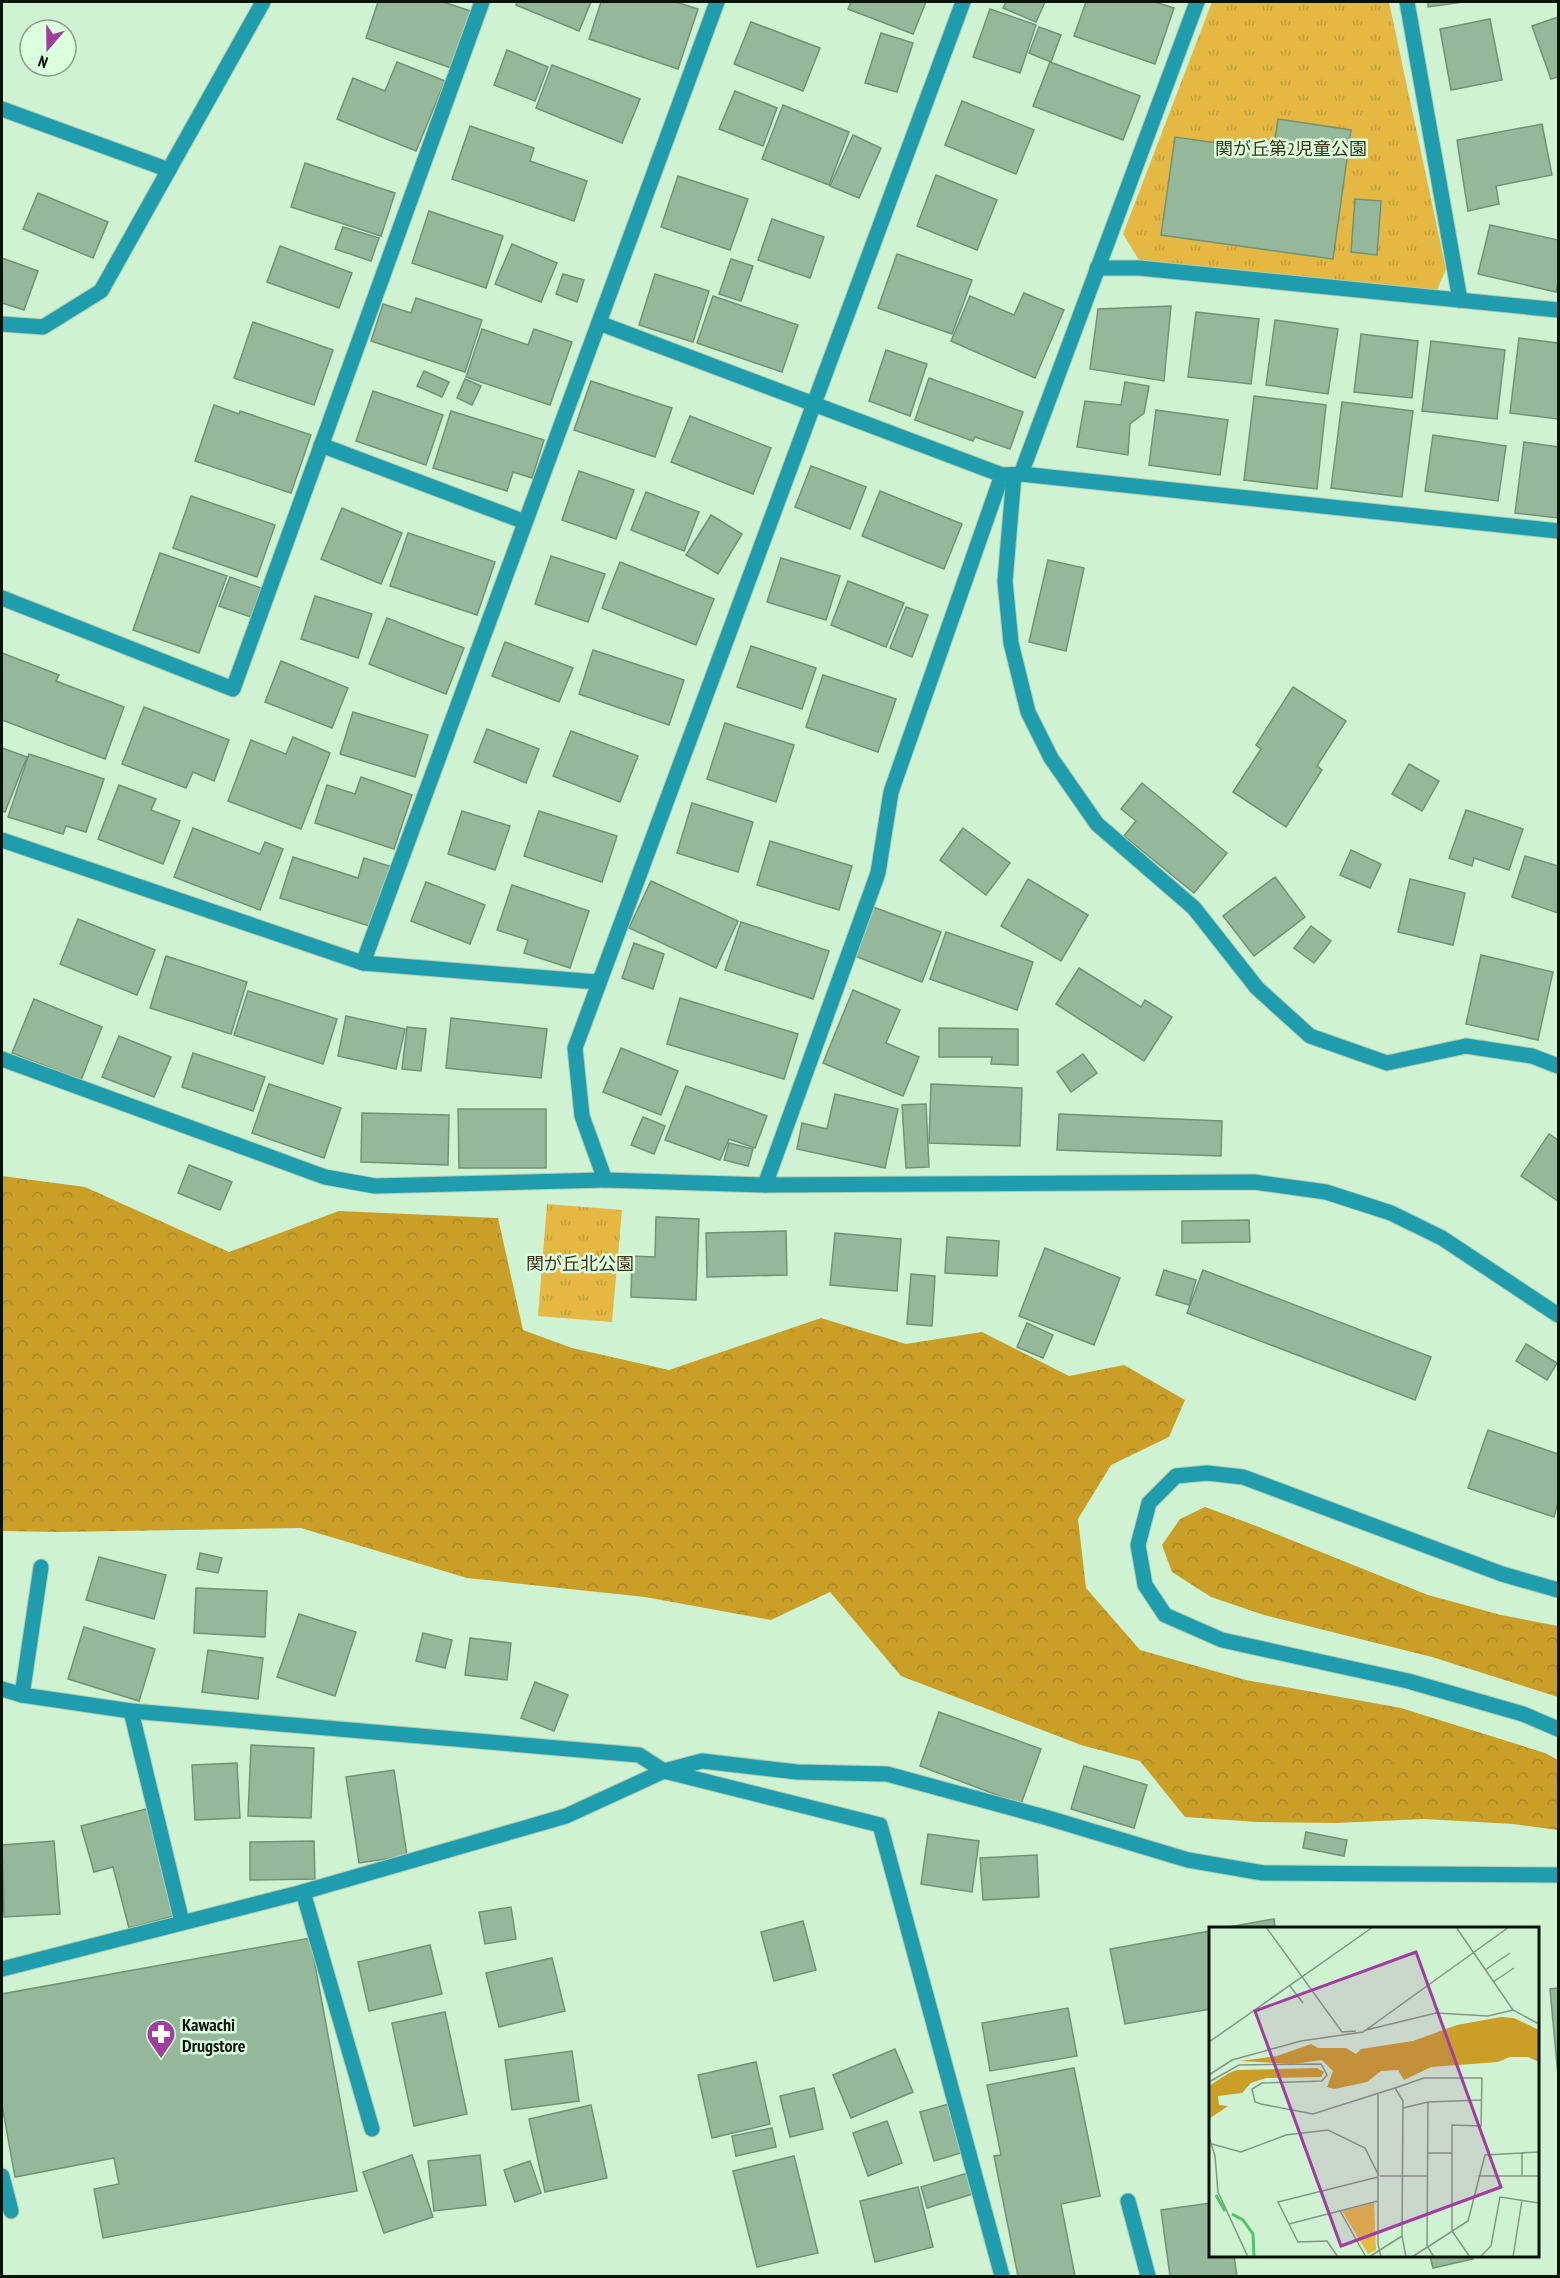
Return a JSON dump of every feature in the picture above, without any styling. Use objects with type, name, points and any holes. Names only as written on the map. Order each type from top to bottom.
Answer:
[{"type":"street","points":[[2,324],[43,327],[101,291],[263,2]]},
{"type":"street","points":[[2,598],[233,689],[482,2]]},
{"type":"street","points":[[363,963],[717,2]]},
{"type":"street","points":[[605,1180],[582,1116],[575,1048],[597,982],[963,2]]},
{"type":"street","points":[[765,1185],[878,873],[891,792],[1012,475],[1097,268],[1197,2]]},
{"type":"street","points":[[1407,2],[1460,300]]},
{"type":"street","points":[[2,109],[169,170]]},
{"type":"street","points":[[1097,268],[1151,269],[1558,310]]},
{"type":"street","points":[[598,323],[812,404],[1012,475],[1558,531]]},
{"type":"street","points":[[321,445],[525,522]]},
{"type":"street","points":[[1012,475],[1005,581],[1011,643],[1028,712],[1052,758],[1096,824],[1194,908],[1257,988],[1310,1036],[1387,1063],[1466,1046],[1532,1056],[1558,1066]]},
{"type":"street","points":[[2,840],[363,963],[597,982]]},
{"type":"street","points":[[2,1059],[326,1177],[375,1186],[605,1180],[765,1185],[1254,1182],[1326,1192],[1391,1213],[1442,1238],[1558,1315]]},
{"type":"street","points":[[1558,1590],[1502,1574],[1243,1477],[1208,1473],[1176,1476],[1149,1503],[1138,1545],[1145,1585],[1165,1615],[1222,1640],[1408,1681],[1523,1714],[1558,1729]]},
{"type":"street","points":[[22,1695],[41,1568]]},
{"type":"street","points":[[2,1689],[22,1695],[131,1711],[639,1755],[664,1771],[880,1825],[1002,2277]]},
{"type":"street","points":[[131,1711],[182,1922]]},
{"type":"street","points":[[2,1969],[303,1892],[567,1816],[664,1771],[702,1761],[797,1772],[887,1774],[1048,1818],[1188,1860],[1263,1874],[1558,1875]]},
{"type":"street","points":[[303,1892],[372,2129]]},
{"type":"street","points":[[2,2176],[11,2211]]},
{"type":"street","points":[[1128,2201],[1148,2277]]},
{"type":"green space","name":"関が丘第2児童公園","points":[[1212,2],[1389,2],[1446,269],[1437,290],[1139,260],[1123,234]]},
{"type":"green space","points":[[2,1176],[85,1187],[229,1252],[339,1211],[498,1218],[523,1330],[572,1348],[669,1370],[821,1318],[906,1344],[982,1332],[1069,1376],[1124,1365],[1185,1400],[1169,1437],[1111,1465],[1078,1519],[1086,1588],[1140,1650],[1246,1680],[1401,1708],[1545,1753],[1558,1760],[1558,1830],[1513,1824],[1424,1819],[1336,1823],[1257,1822],[1185,1817],[1140,1761],[1081,1745],[901,1676],[830,1592],[771,1620],[645,1597],[467,1578],[301,1528],[2,1531]]},
{"type":"green space","name":"関が丘北公園","points":[[547,1204],[622,1210],[612,1322],[538,1316]]},
{"type":"green space","points":[[1205,1507],[1428,1595],[1501,1615],[1558,1626],[1558,1697],[1432,1657],[1264,1615],[1211,1597],[1172,1572],[1162,1545],[1180,1519]]},
{"type":"building","points":[[378,2],[443,2],[474,12],[454,69],[366,38]]},
{"type":"building","points":[[517,2],[591,2],[579,31],[516,5]]},
{"type":"building","points":[[601,2],[676,2],[698,9],[678,69],[589,39]]},
{"type":"building","points":[[851,2],[926,2],[913,34],[848,9]]},
{"type":"building","points":[[1006,2],[1045,2],[1036,22],[1003,8]]},
{"type":"building","points":[[1086,2],[1155,2],[1174,8],[1155,64],[1074,36]]},
{"type":"building","points":[[1428,2],[1463,2],[1428,7]]},
{"type":"building","points":[[990,9],[1036,25],[1020,73],[973,57]]},
{"type":"building","points":[[1558,17],[1558,77],[1551,79],[1532,26]]},
{"type":"building","points":[[1490,19],[1502,80],[1451,90],[1440,29]]},
{"type":"building","points":[[751,22],[820,48],[803,91],[734,64]]},
{"type":"building","points":[[1039,27],[1061,35],[1051,62],[1029,53]]},
{"type":"building","points":[[881,33],[913,43],[897,92],[865,83]]},
{"type":"building","points":[[507,50],[548,67],[535,101],[494,85]]},
{"type":"building","points":[[397,62],[445,81],[416,151],[337,119],[353,78],[385,91]]},
{"type":"building","points":[[1050,62],[1140,96],[1123,140],[1033,106]]},
{"type":"building","points":[[552,65],[640,99],[622,143],[536,108]]},
{"type":"building","points":[[735,91],[777,108],[763,146],[719,129]]},
{"type":"building","points":[[962,101],[1034,130],[1016,174],[945,145]]},
{"type":"building","points":[[783,105],[849,132],[829,185],[762,159]]},
{"type":"building","points":[[1278,119],[1351,130],[1333,259],[1161,235],[1175,137],[1273,151]]},
{"type":"building","points":[[1542,124],[1552,175],[1496,186],[1499,204],[1468,211],[1457,140]]},
{"type":"building","points":[[470,126],[534,148],[530,161],[587,181],[574,221],[452,179]]},
{"type":"building","points":[[853,135],[881,148],[859,198],[830,186]]},
{"type":"building","points":[[305,163],[395,193],[381,236],[291,207]]},
{"type":"building","points":[[936,175],[997,200],[977,250],[917,226]]},
{"type":"building","points":[[678,176],[748,199],[730,250],[661,227]]},
{"type":"building","points":[[38,193],[108,222],[93,258],[23,229]]},
{"type":"building","points":[[1355,199],[1381,201],[1377,255],[1351,252]]},
{"type":"building","points":[[429,211],[503,236],[486,288],[412,263]]},
{"type":"building","points":[[772,219],[824,237],[810,278],[758,260]]},
{"type":"building","points":[[1490,225],[1558,240],[1556,292],[1478,274]]},
{"type":"building","points":[[343,227],[379,238],[371,261],[335,249]]},
{"type":"building","points":[[512,244],[557,263],[541,302],[495,284]]},
{"type":"building","points":[[280,246],[352,273],[339,308],[267,282]]},
{"type":"building","points":[[897,254],[972,280],[952,334],[878,308]]},
{"type":"building","points":[[2,258],[38,271],[24,310],[2,303]]},
{"type":"building","points":[[731,259],[753,266],[741,301],[719,294]]},
{"type":"building","points":[[563,274],[584,280],[577,302],[556,294]]},
{"type":"building","points":[[655,274],[709,291],[693,342],[639,325]]},
{"type":"building","points":[[1024,293],[1064,310],[1035,378],[951,341],[970,296],[1014,315]]},
{"type":"building","points":[[713,296],[798,325],[782,372],[697,343]]},
{"type":"building","points":[[416,298],[482,320],[465,372],[371,341],[383,304],[411,313]]},
{"type":"building","points":[[1171,306],[1164,381],[1090,369],[1098,309]]},
{"type":"building","points":[[1196,312],[1259,319],[1251,384],[1188,377]]},
{"type":"building","points":[[1275,320],[1338,329],[1328,394],[1266,385]]},
{"type":"building","points":[[253,322],[333,350],[314,405],[234,378]]},
{"type":"building","points":[[482,329],[528,345],[534,329],[572,342],[550,405],[466,377]]},
{"type":"building","points":[[1361,334],[1418,341],[1412,398],[1354,392]]},
{"type":"building","points":[[1519,338],[1558,343],[1558,419],[1510,413]]},
{"type":"building","points":[[1431,341],[1505,350],[1497,419],[1422,411]]},
{"type":"building","points":[[886,350],[927,364],[910,416],[869,401]]},
{"type":"building","points":[[424,371],[449,382],[442,397],[417,386]]},
{"type":"building","points":[[929,378],[1023,412],[1010,449],[975,437],[973,441],[915,420]]},
{"type":"building","points":[[465,379],[481,386],[472,405],[457,398]]},
{"type":"building","points":[[591,381],[672,408],[655,457],[574,430]]},
{"type":"building","points":[[1125,382],[1149,386],[1144,413],[1130,424],[1128,455],[1077,447],[1085,401],[1121,405]]},
{"type":"building","points":[[373,391],[443,415],[426,465],[356,441]]},
{"type":"building","points":[[1254,396],[1326,405],[1317,489],[1244,480]]},
{"type":"building","points":[[1342,402],[1413,411],[1402,497],[1331,488]]},
{"type":"building","points":[[214,405],[239,414],[240,411],[311,435],[291,493],[195,461]]},
{"type":"building","points":[[1156,410],[1228,420],[1220,475],[1149,465]]},
{"type":"building","points":[[451,411],[544,440],[532,478],[513,472],[507,491],[433,468]]},
{"type":"building","points":[[690,416],[771,448],[753,494],[671,462]]},
{"type":"building","points":[[1433,435],[1506,446],[1498,501],[1425,491]]},
{"type":"building","points":[[1524,442],[1558,447],[1558,518],[1515,513]]},
{"type":"building","points":[[811,466],[866,487],[850,529],[795,507]]},
{"type":"building","points":[[579,471],[634,490],[616,539],[562,520]]},
{"type":"building","points":[[880,491],[962,524],[944,569],[862,536]]},
{"type":"building","points":[[646,492],[699,512],[684,551],[631,530]]},
{"type":"building","points":[[191,496],[275,525],[257,577],[173,548]]},
{"type":"building","points":[[342,508],[402,533],[381,584],[321,559]]},
{"type":"building","points":[[711,515],[742,534],[718,574],[686,555]]},
{"type":"building","points":[[408,533],[495,562],[477,615],[390,586]]},
{"type":"building","points":[[160,553],[227,576],[199,653],[133,630]]},
{"type":"building","points":[[551,556],[605,574],[588,622],[535,604]]},
{"type":"building","points":[[781,558],[840,576],[826,620],[767,602]]},
{"type":"building","points":[[1048,560],[1084,568],[1066,651],[1029,642]]},
{"type":"building","points":[[620,562],[714,599],[696,645],[602,608]]},
{"type":"building","points":[[230,577],[261,588],[251,617],[219,606]]},
{"type":"building","points":[[848,581],[904,603],[886,647],[831,625]]},
{"type":"building","points":[[315,596],[372,614],[358,658],[301,639]]},
{"type":"building","points":[[906,607],[928,615],[912,657],[890,648]]},
{"type":"building","points":[[387,618],[464,648],[446,694],[369,664]]},
{"type":"building","points":[[505,642],[573,668],[559,702],[492,676]]},
{"type":"building","points":[[751,646],[816,668],[802,709],[737,687]]},
{"type":"building","points":[[593,650],[684,680],[669,725],[579,694]]},
{"type":"building","points":[[2,653],[59,675],[56,681],[124,707],[105,759],[2,720]]},
{"type":"building","points":[[281,661],[348,688],[332,728],[265,702]]},
{"type":"building","points":[[823,675],[896,699],[878,752],[806,727]]},
{"type":"building","points":[[1293,687],[1346,721],[1317,766],[1322,770],[1286,827],[1233,792],[1261,749],[1256,745]]},
{"type":"building","points":[[144,707],[229,740],[214,781],[193,772],[186,788],[122,764]]},
{"type":"building","points":[[353,712],[428,735],[415,777],[340,754]]},
{"type":"building","points":[[725,723],[794,745],[776,802],[707,779]]},
{"type":"building","points":[[487,729],[539,749],[526,783],[474,762]]},
{"type":"building","points":[[571,731],[638,756],[620,802],[553,776]]},
{"type":"building","points":[[293,737],[330,753],[301,829],[228,801],[251,740],[286,754]]},
{"type":"building","points":[[2,748],[27,757],[5,812],[2,811]]},
{"type":"building","points":[[29,754],[104,779],[86,832],[66,826],[63,834],[8,817]]},
{"type":"building","points":[[1409,764],[1439,781],[1422,811],[1392,794]]},
{"type":"building","points":[[361,777],[412,795],[394,849],[315,823],[327,785],[355,794]]},
{"type":"building","points":[[1142,783],[1227,853],[1194,893],[1124,836],[1136,821],[1121,809]]},
{"type":"building","points":[[119,785],[156,799],[151,810],[180,821],[163,864],[98,839]]},
{"type":"building","points":[[692,803],[753,822],[738,872],[677,853]]},
{"type":"building","points":[[1466,810],[1523,829],[1509,870],[1474,858],[1472,866],[1449,858]]},
{"type":"building","points":[[462,811],[510,826],[495,870],[448,854]]},
{"type":"building","points":[[539,811],[617,836],[602,882],[524,856]]},
{"type":"building","points":[[193,828],[260,854],[265,842],[283,849],[260,910],[174,877]]},
{"type":"building","points":[[963,828],[1010,863],[986,895],[940,860]]},
{"type":"building","points":[[770,841],[852,866],[839,910],[757,885]]},
{"type":"building","points":[[1351,850],[1381,864],[1370,888],[1340,875]]},
{"type":"building","points":[[1525,856],[1558,866],[1558,913],[1512,897]]},
{"type":"building","points":[[293,857],[358,878],[364,858],[392,867],[373,927],[280,898]]},
{"type":"building","points":[[1275,877],[1305,917],[1254,956],[1223,916]]},
{"type":"building","points":[[1028,879],[1088,915],[1061,961],[1001,926]]},
{"type":"building","points":[[1410,879],[1465,893],[1453,945],[1398,932]]},
{"type":"building","points":[[651,881],[738,921],[716,968],[629,928]]},
{"type":"building","points":[[426,882],[485,905],[470,944],[411,921]]},
{"type":"building","points":[[512,885],[589,911],[570,968],[524,953],[528,940],[497,930]]},
{"type":"building","points":[[873,907],[941,932],[922,982],[855,956]]},
{"type":"building","points":[[78,919],[155,950],[137,995],[60,964]]},
{"type":"building","points":[[741,922],[829,951],[813,999],[725,970]]},
{"type":"building","points":[[1311,926],[1331,941],[1314,963],[1294,948]]},
{"type":"building","points":[[946,932],[1033,962],[1017,1010],[930,979]]},
{"type":"building","points":[[634,943],[664,954],[653,989],[622,978]]},
{"type":"building","points":[[1481,955],[1553,972],[1538,1040],[1466,1024]]},
{"type":"building","points":[[166,956],[247,982],[231,1034],[150,1008]]},
{"type":"building","points":[[1079,968],[1141,1007],[1145,1000],[1172,1017],[1144,1061],[1056,1004]]},
{"type":"building","points":[[853,990],[900,1010],[886,1043],[919,1057],[903,1096],[823,1063]]},
{"type":"building","points":[[248,991],[337,1019],[323,1064],[234,1035]]},
{"type":"building","points":[[680,998],[798,1034],[784,1079],[667,1044]]},
{"type":"building","points":[[34,999],[102,1027],[81,1080],[12,1053]]},
{"type":"building","points":[[346,1016],[405,1029],[396,1069],[338,1056]]},
{"type":"building","points":[[451,1018],[547,1029],[541,1078],[446,1068]]},
{"type":"building","points":[[407,1027],[426,1029],[421,1071],[402,1069]]},
{"type":"building","points":[[939,1028],[1018,1029],[1018,1065],[991,1064],[992,1057],[939,1057]]},
{"type":"building","points":[[119,1036],[171,1057],[154,1097],[102,1077]]},
{"type":"building","points":[[621,1048],[678,1071],[661,1115],[603,1092]]},
{"type":"building","points":[[193,1053],[265,1077],[253,1111],[182,1087]]},
{"type":"building","points":[[1083,1054],[1097,1073],[1071,1092],[1057,1072]]},
{"type":"building","points":[[269,1084],[341,1108],[324,1158],[252,1133]]},
{"type":"building","points":[[931,1084],[1022,1088],[1020,1146],[929,1143]]},
{"type":"building","points":[[686,1086],[767,1116],[755,1148],[729,1139],[720,1160],[665,1140]]},
{"type":"building","points":[[835,1094],[898,1109],[885,1168],[797,1149],[802,1123],[827,1129]]},
{"type":"building","points":[[926,1104],[929,1167],[906,1168],[902,1105]]},
{"type":"building","points":[[458,1109],[546,1109],[546,1168],[459,1168]]},
{"type":"building","points":[[362,1113],[449,1115],[448,1165],[361,1162]]},
{"type":"building","points":[[1059,1114],[1222,1121],[1221,1156],[1057,1150]]},
{"type":"building","points":[[643,1117],[665,1126],[654,1154],[631,1145]]},
{"type":"building","points":[[1549,1134],[1558,1140],[1558,1201],[1521,1176]]},
{"type":"building","points":[[729,1143],[753,1149],[748,1166],[724,1160]]},
{"type":"building","points":[[189,1165],[232,1182],[220,1210],[178,1193]]},
{"type":"building","points":[[656,1217],[699,1219],[696,1300],[631,1297],[632,1256],[655,1257]]},
{"type":"building","points":[[1249,1220],[1250,1242],[1182,1243],[1182,1221]]},
{"type":"building","points":[[786,1231],[787,1275],[707,1277],[706,1233]]},
{"type":"building","points":[[835,1233],[901,1239],[897,1291],[830,1285]]},
{"type":"building","points":[[947,1237],[999,1241],[997,1276],[945,1273]]},
{"type":"building","points":[[1045,1248],[1120,1278],[1094,1345],[1019,1316]]},
{"type":"building","points":[[1164,1270],[1196,1280],[1189,1305],[1156,1295]]},
{"type":"building","points":[[1203,1270],[1431,1357],[1415,1400],[1187,1313]]},
{"type":"building","points":[[911,1274],[935,1276],[932,1326],[907,1324]]},
{"type":"building","points":[[1027,1323],[1053,1335],[1043,1358],[1017,1347]]},
{"type":"building","points":[[1526,1344],[1557,1363],[1547,1380],[1516,1361]]},
{"type":"building","points":[[1488,1430],[1558,1454],[1558,1502],[1554,1517],[1468,1488]]},
{"type":"building","points":[[200,1553],[222,1558],[218,1573],[197,1569]]},
{"type":"building","points":[[99,1557],[166,1575],[154,1619],[86,1600]]},
{"type":"building","points":[[196,1588],[267,1591],[265,1637],[194,1633]]},
{"type":"building","points":[[299,1614],[356,1632],[335,1696],[277,1677]]},
{"type":"building","points":[[84,1627],[155,1649],[139,1701],[68,1679]]},
{"type":"building","points":[[423,1633],[452,1640],[445,1668],[416,1661]]},
{"type":"building","points":[[470,1638],[511,1643],[507,1680],[465,1675]]},
{"type":"building","points":[[208,1650],[263,1658],[258,1699],[202,1692]]},
{"type":"building","points":[[535,1682],[568,1695],[554,1731],[521,1718]]},
{"type":"building","points":[[939,1712],[1041,1749],[1021,1804],[920,1766]]},
{"type":"building","points":[[251,1745],[314,1748],[311,1818],[248,1816]]},
{"type":"building","points":[[237,1763],[240,1818],[195,1820],[192,1765]]},
{"type":"building","points":[[1084,1766],[1147,1785],[1134,1828],[1071,1809]]},
{"type":"building","points":[[394,1770],[407,1856],[359,1863],[346,1777]]},
{"type":"building","points":[[150,1808],[178,1915],[129,1928],[113,1867],[94,1872],[81,1826]]},
{"type":"building","points":[[1306,1832],[1347,1840],[1344,1856],[1303,1848]]},
{"type":"building","points":[[928,1834],[979,1841],[972,1892],[921,1884]]},
{"type":"building","points":[[54,1841],[60,1914],[4,1917],[2,1845]]},
{"type":"building","points":[[314,1841],[315,1879],[250,1880],[250,1842]]},
{"type":"building","points":[[1037,1855],[1039,1897],[983,1900],[980,1858]]},
{"type":"building","points":[[511,1907],[516,1939],[485,1944],[479,1912]]},
{"type":"building","points":[[1274,1919],[1275,1927],[1229,1927]]},
{"type":"building","points":[[803,1921],[816,1970],[774,1981],[761,1932]]},
{"type":"building","points":[[1209,1931],[1209,2009],[1125,2024],[1110,1949]]},
{"type":"building","points":[[310,1938],[357,2191],[103,2238],[94,2189],[119,2184],[114,2158],[15,2177],[2,2105],[2,1994]]},
{"type":"building","points":[[430,1945],[442,1994],[369,2011],[358,1962]]},
{"type":"building","points":[[552,1958],[565,2011],[499,2027],[486,1973]]},
{"type":"building","points":[[1558,1988],[1558,2076],[1550,1989]]},
{"type":"building","points":[[1068,2008],[1077,2056],[990,2071],[982,2023]]},
{"type":"building","points":[[445,2012],[467,2114],[414,2126],[392,2023]]},
{"type":"building","points":[[895,2049],[913,2092],[851,2118],[833,2075]]},
{"type":"building","points":[[572,2051],[579,2101],[512,2110],[505,2060]]},
{"type":"building","points":[[756,2062],[770,2124],[712,2138],[698,2075]]},
{"type":"building","points":[[1074,2068],[1100,2196],[1061,2204],[1075,2276],[1018,2276],[994,2156],[1001,2155],[987,2085]]},
{"type":"building","points":[[814,2088],[823,2129],[790,2137],[780,2096]]},
{"type":"building","points":[[949,2104],[964,2152],[934,2161],[920,2112]]},
{"type":"building","points":[[591,2105],[607,2178],[545,2192],[529,2119]]},
{"type":"building","points":[[887,2121],[902,2163],[868,2176],[853,2133]]},
{"type":"building","points":[[772,2128],[776,2147],[736,2156],[732,2136]]},
{"type":"building","points":[[412,2155],[433,2217],[384,2233],[363,2172]]},
{"type":"building","points":[[480,2155],[486,2205],[434,2211],[428,2161]]},
{"type":"building","points":[[794,2156],[818,2253],[757,2267],[733,2171]]},
{"type":"building","points":[[530,2161],[541,2193],[515,2202],[504,2170]]},
{"type":"building","points":[[971,2172],[976,2193],[927,2208],[921,2187]]},
{"type":"building","points":[[918,2187],[933,2247],[875,2262],[860,2201]]},
{"type":"building","points":[[1209,2203],[1209,2257],[1234,2257],[1237,2276],[1170,2276],[1161,2210]]},
{"type":"building","points":[[1430,2257],[1472,2257],[1473,2259],[1433,2268]]},
{"type":"place","name":"Kawachi Drugstore","points":[[161,2060]]}]
